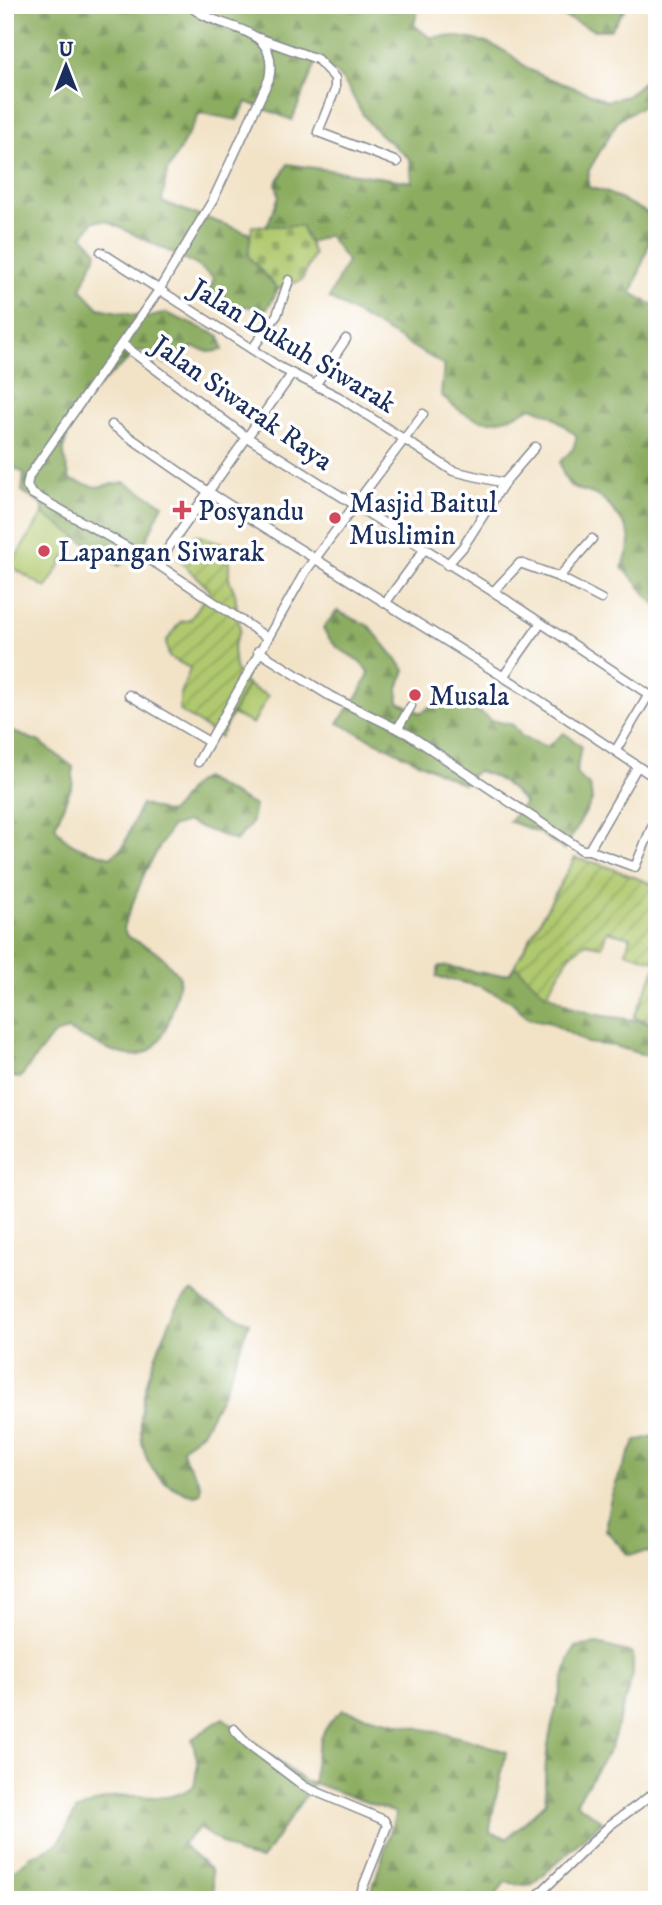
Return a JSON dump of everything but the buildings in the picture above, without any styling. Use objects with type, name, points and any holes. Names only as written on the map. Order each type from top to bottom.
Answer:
[{"type":"street","points":[[189,5],[254,36],[317,59],[335,78],[335,90],[318,132],[397,162]]},
{"type":"street","name":"Jalan Dukuh Siwarak","points":[[157,564],[31,493],[27,486],[29,476],[159,290],[213,200],[269,79],[272,58],[269,49],[254,36]]},
{"type":"street","points":[[101,252],[159,290]]},
{"type":"street","points":[[253,349],[277,315],[289,280]]},
{"type":"street","name":"Jalan Dukuh Siwarak","points":[[159,290],[459,474],[504,483]]},
{"type":"street","points":[[316,384],[346,339]]},
{"type":"street","name":"Jalan Siwarak Raya","points":[[122,344],[245,436],[493,592],[652,698]]},
{"type":"street","points":[[266,637],[157,564],[245,436],[265,414],[292,374]]},
{"type":"street","name":"Jalan Dukuh Siwarak","points":[[198,762],[258,650],[316,557],[423,414]]},
{"type":"street","points":[[112,425],[207,491],[316,557],[657,779]]},
{"type":"street","points":[[447,565],[463,547],[504,483],[535,446]]},
{"type":"street","points":[[559,577],[592,539]]},
{"type":"street","points":[[386,603],[424,550]]},
{"type":"street","points":[[493,592],[520,563],[559,577],[601,599]]},
{"type":"street","points":[[503,677],[541,623]]},
{"type":"street","points":[[258,650],[330,696],[398,728],[575,846],[635,867],[653,839],[657,815]]},
{"type":"street","points":[[130,695],[209,742]]},
{"type":"street","points":[[616,750],[652,698]]},
{"type":"street","points":[[398,728],[411,706]]},
{"type":"street","points":[[589,850],[636,767]]},
{"type":"street","points":[[234,1729],[247,1743],[305,1787],[384,1820],[387,1826],[358,1900]]},
{"type":"street","points":[[533,1900],[610,1825],[657,1791]]},
{"type":"street","points":[[656,1900],[657,1894]]},
{"type":"green space","points":[[5,5],[419,5],[414,25],[429,37],[460,37],[490,44],[539,75],[606,101],[627,96],[649,77],[657,76],[657,98],[619,119],[589,170],[588,187],[606,192],[650,214],[649,244],[632,293],[651,304],[657,304],[657,606],[622,568],[630,540],[622,522],[603,499],[575,488],[566,481],[560,462],[573,449],[577,436],[551,415],[532,407],[495,421],[474,418],[463,413],[441,395],[444,365],[329,298],[347,261],[328,235],[309,243],[301,226],[267,226],[279,196],[276,184],[288,164],[412,182],[410,159],[372,126],[337,74],[316,62],[292,120],[247,102],[237,120],[200,113],[167,172],[162,202],[251,234],[248,256],[278,289],[267,309],[245,306],[235,310],[207,298],[214,278],[195,264],[107,221],[94,221],[83,236],[97,252],[81,289],[99,308],[147,318],[166,313],[220,336],[223,350],[210,352],[192,347],[174,368],[140,350],[93,392],[74,418],[68,432],[64,452],[70,480],[96,487],[124,482],[163,504],[143,547],[119,566],[43,514],[43,506],[22,491],[24,473],[5,463]]},
{"type":"green space","points":[[552,5],[628,5],[610,30],[594,30],[553,12]]},
{"type":"green space","points":[[252,226],[301,226],[314,254],[302,280],[278,289],[248,256]]},
{"type":"green space","name":"Lapangan Siwarak","points":[[43,514],[78,536],[46,588],[10,566]]},
{"type":"green space","points":[[196,535],[229,545],[229,579],[235,593],[240,630],[233,647],[235,668],[247,685],[220,737],[180,711],[180,697],[190,668],[169,657],[166,642],[180,622],[190,620],[210,590],[178,559]]},
{"type":"green space","points":[[337,611],[369,626],[405,670],[398,688],[399,702],[421,713],[439,700],[464,701],[491,720],[513,725],[522,737],[547,747],[564,733],[581,746],[576,774],[590,786],[592,801],[564,850],[538,832],[509,821],[525,803],[498,779],[477,771],[463,784],[338,723],[360,693],[369,673],[357,660],[334,644],[323,628]]},
{"type":"green space","points":[[247,685],[268,696],[253,724],[232,714]]},
{"type":"green space","points":[[5,729],[40,742],[73,767],[73,783],[55,826],[65,839],[79,847],[110,857],[123,847],[141,804],[168,813],[177,806],[190,788],[203,778],[255,806],[251,824],[236,841],[187,822],[171,827],[145,872],[123,928],[127,936],[160,954],[180,977],[171,1015],[160,1040],[141,1054],[128,1055],[113,1051],[67,1030],[53,1035],[20,1078],[5,1076]]},
{"type":"green space","points":[[575,858],[603,865],[657,886],[657,962],[626,952],[630,937],[607,931],[602,946],[586,943],[570,955],[546,995],[515,965]]},
{"type":"green space","points":[[515,965],[543,990],[573,1008],[657,1025],[657,1059],[615,1046],[587,1043],[551,1023],[528,1018],[511,1001],[479,986],[437,977],[439,966],[501,974],[510,973]]},
{"type":"green space","points":[[657,965],[657,1025],[634,1017]]},
{"type":"green space","points":[[192,1291],[207,1303],[249,1322],[226,1387],[203,1431],[182,1448],[199,1481],[200,1493],[195,1495],[170,1485],[153,1470],[144,1451],[141,1429],[142,1405],[155,1357],[175,1312],[182,1300]]},
{"type":"green space","points":[[657,1435],[657,1544],[650,1552],[628,1555],[606,1530],[609,1507],[620,1473],[636,1441]]},
{"type":"green space","points":[[597,1644],[633,1653],[633,1674],[611,1747],[576,1803],[602,1821],[531,1886],[505,1882],[493,1900],[385,1900],[370,1897],[396,1813],[314,1783],[261,1860],[239,1854],[198,1828],[182,1845],[211,1870],[214,1890],[211,1900],[5,1900],[5,1878],[31,1856],[58,1844],[76,1811],[113,1797],[172,1796],[194,1786],[198,1764],[192,1739],[223,1718],[305,1782],[314,1782],[315,1762],[323,1733],[328,1724],[343,1710],[466,1739],[506,1752],[490,1832],[508,1838],[546,1802],[548,1748],[569,1660],[576,1647]]},
{"type":"place","name":"Posyandu","points":[[182,510]]},
{"type":"place","name":"Masjid Baitul Muslimin","points":[[335,518]]},
{"type":"place","name":"Lapangan Siwarak","points":[[44,551]]},
{"type":"place","name":"Musala","points":[[415,695]]}]
